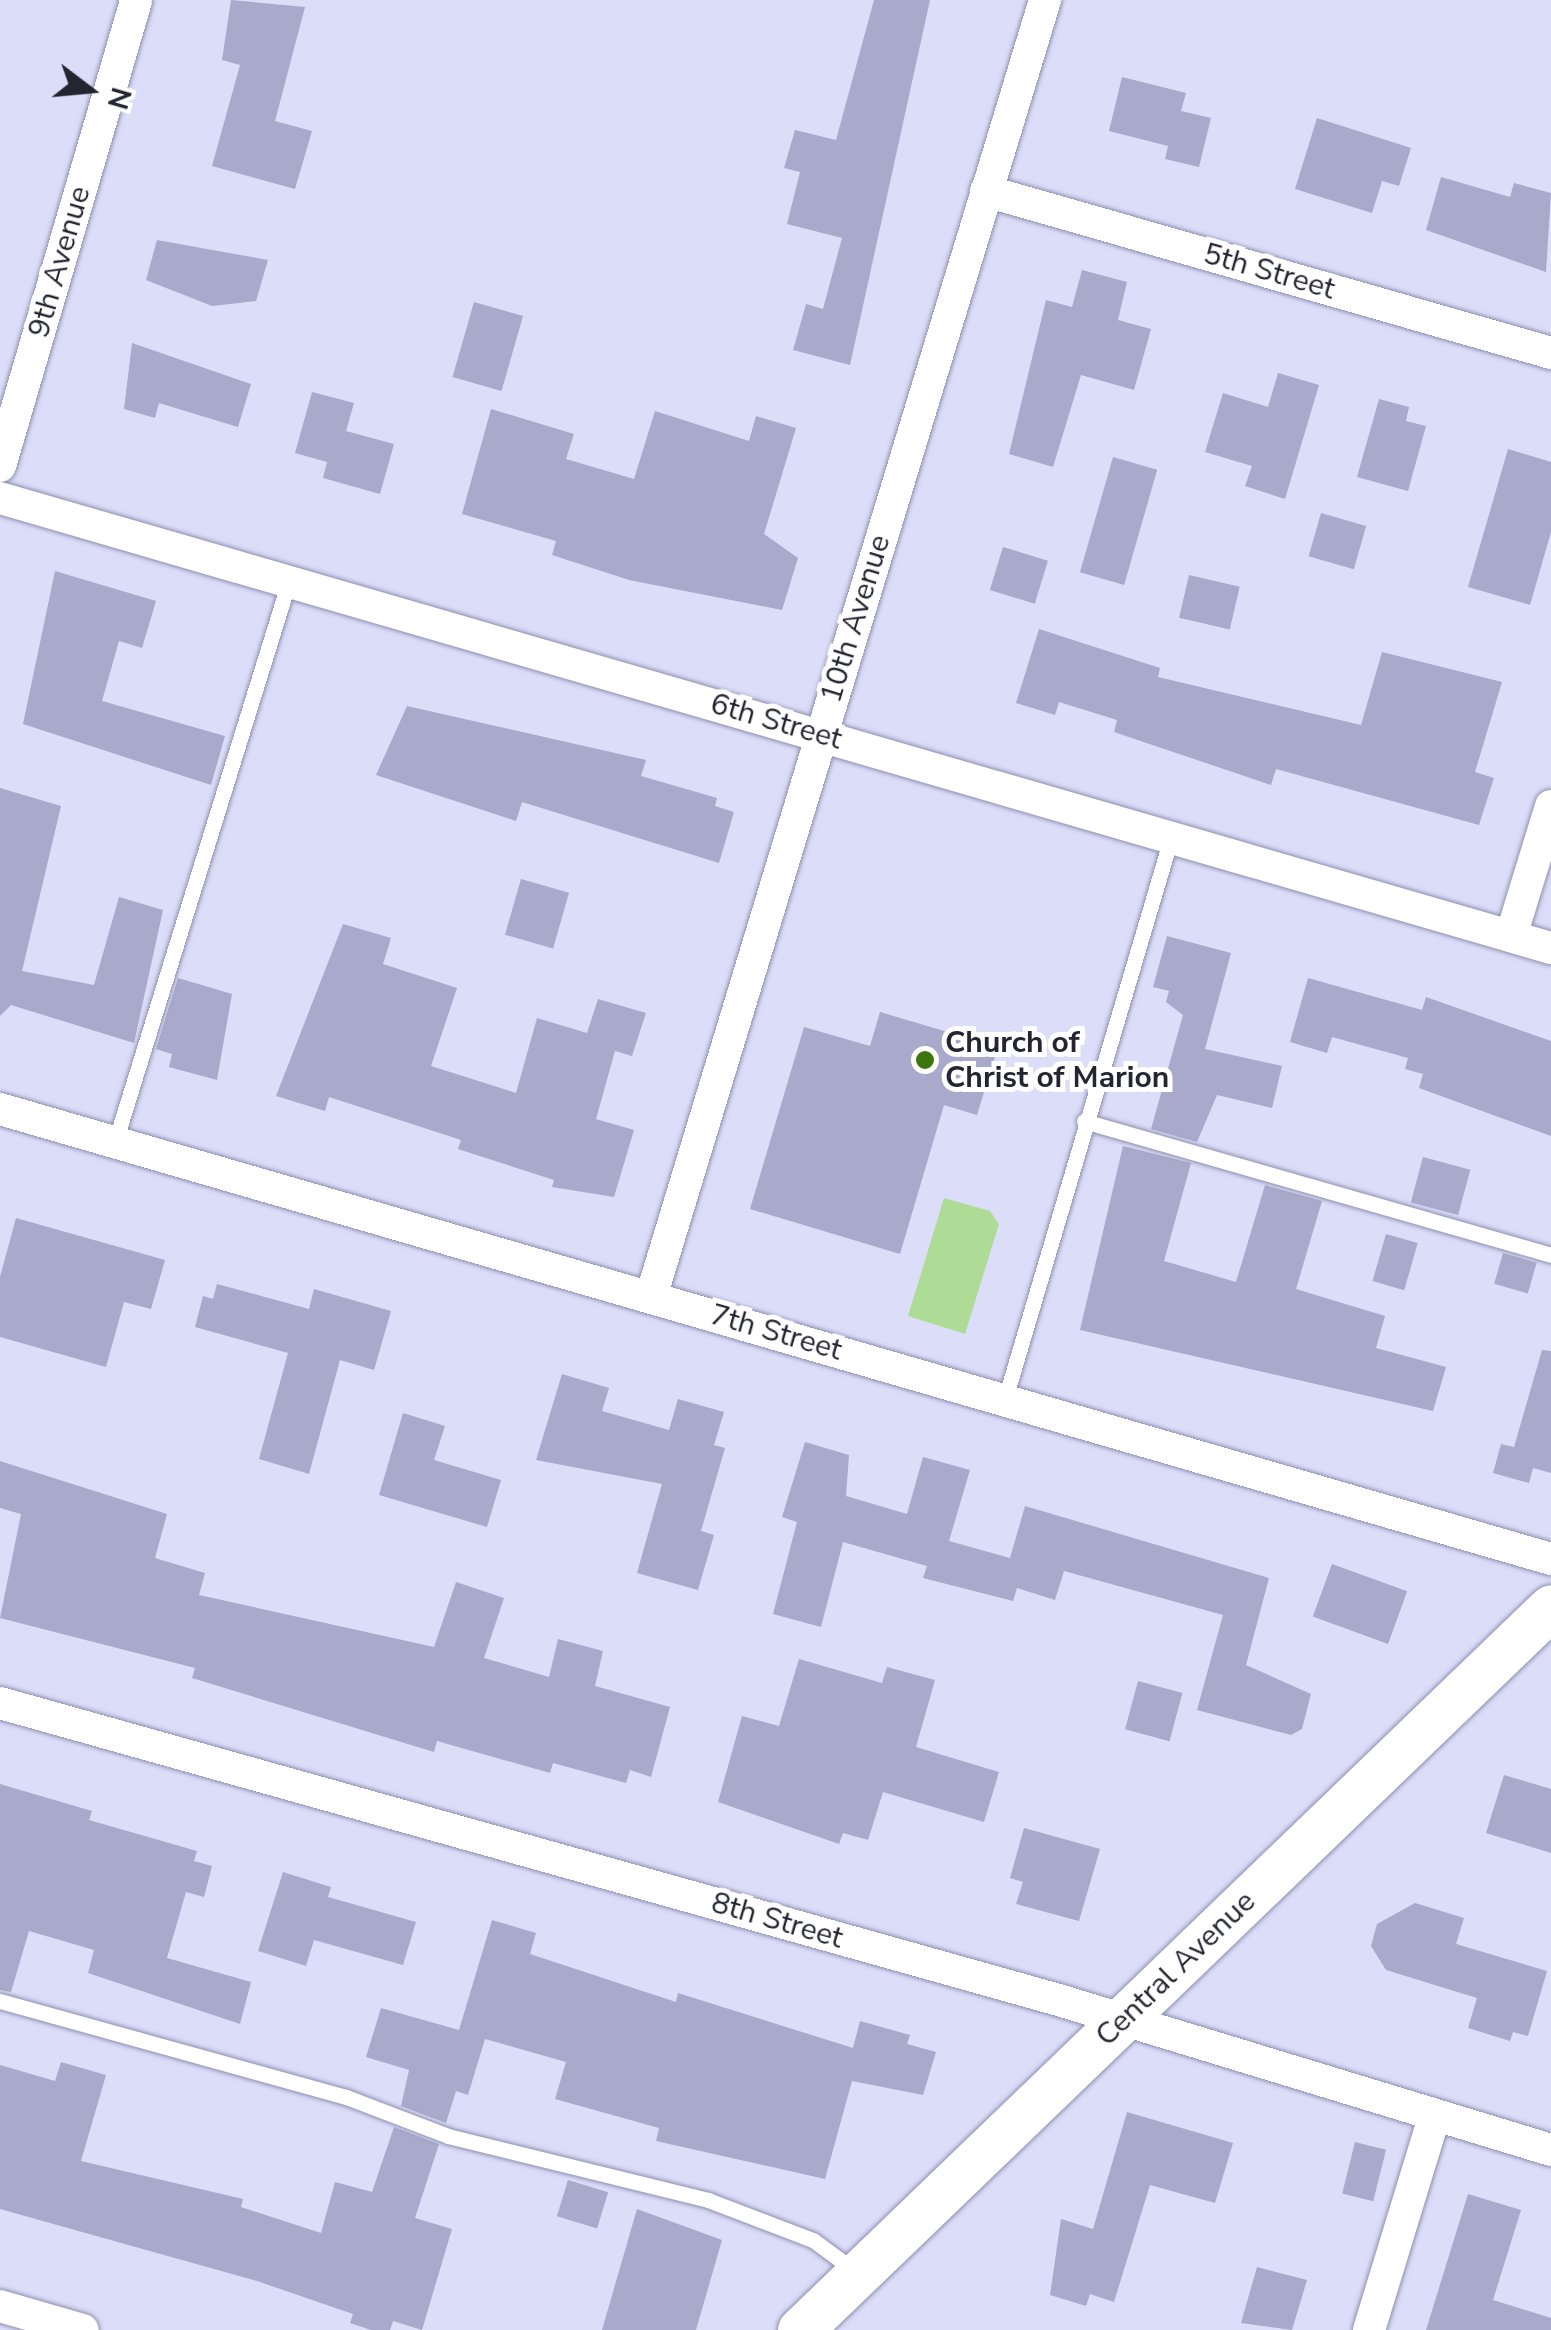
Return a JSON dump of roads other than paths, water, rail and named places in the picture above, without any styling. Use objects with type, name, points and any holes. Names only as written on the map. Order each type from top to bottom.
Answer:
[{"type":"street","name":"9th Avenue","points":[[0,466],[136,0]]},
{"type":"street","name":"10th Avenue","points":[[652,1297],[1044,0]]},
{"type":"street","name":"5th Street","points":[[986,191],[1551,353]]},
{"type":"street","name":"6th Street","points":[[0,498],[1551,948]]},
{"type":"street","points":[[1511,936],[1551,806]]},
{"type":"street","name":"7th Street","points":[[0,1109],[1551,1559]]},
{"type":"street","name":"Central Avenue","points":[[800,2330],[1551,1607]]},
{"type":"street","name":"8th Street","points":[[0,1704],[1122,2022],[1551,2150]]},
{"type":"street","points":[[1369,2330],[1434,2117]]},
{"type":"street","points":[[0,2306],[83,2330]]},
{"type":"lane","points":[[116,1142],[289,581]]},
{"type":"lane","points":[[1005,1399],[1084,1121],[1171,838]]},
{"type":"lane","points":[[1084,1121],[1551,1254]]},
{"type":"lane","points":[[0,2000],[346,2097],[448,2136],[708,2200],[813,2240],[859,2274]]},
{"type":"place","name":"Church of Christ of Marion","points":[[925,1060]]}]
